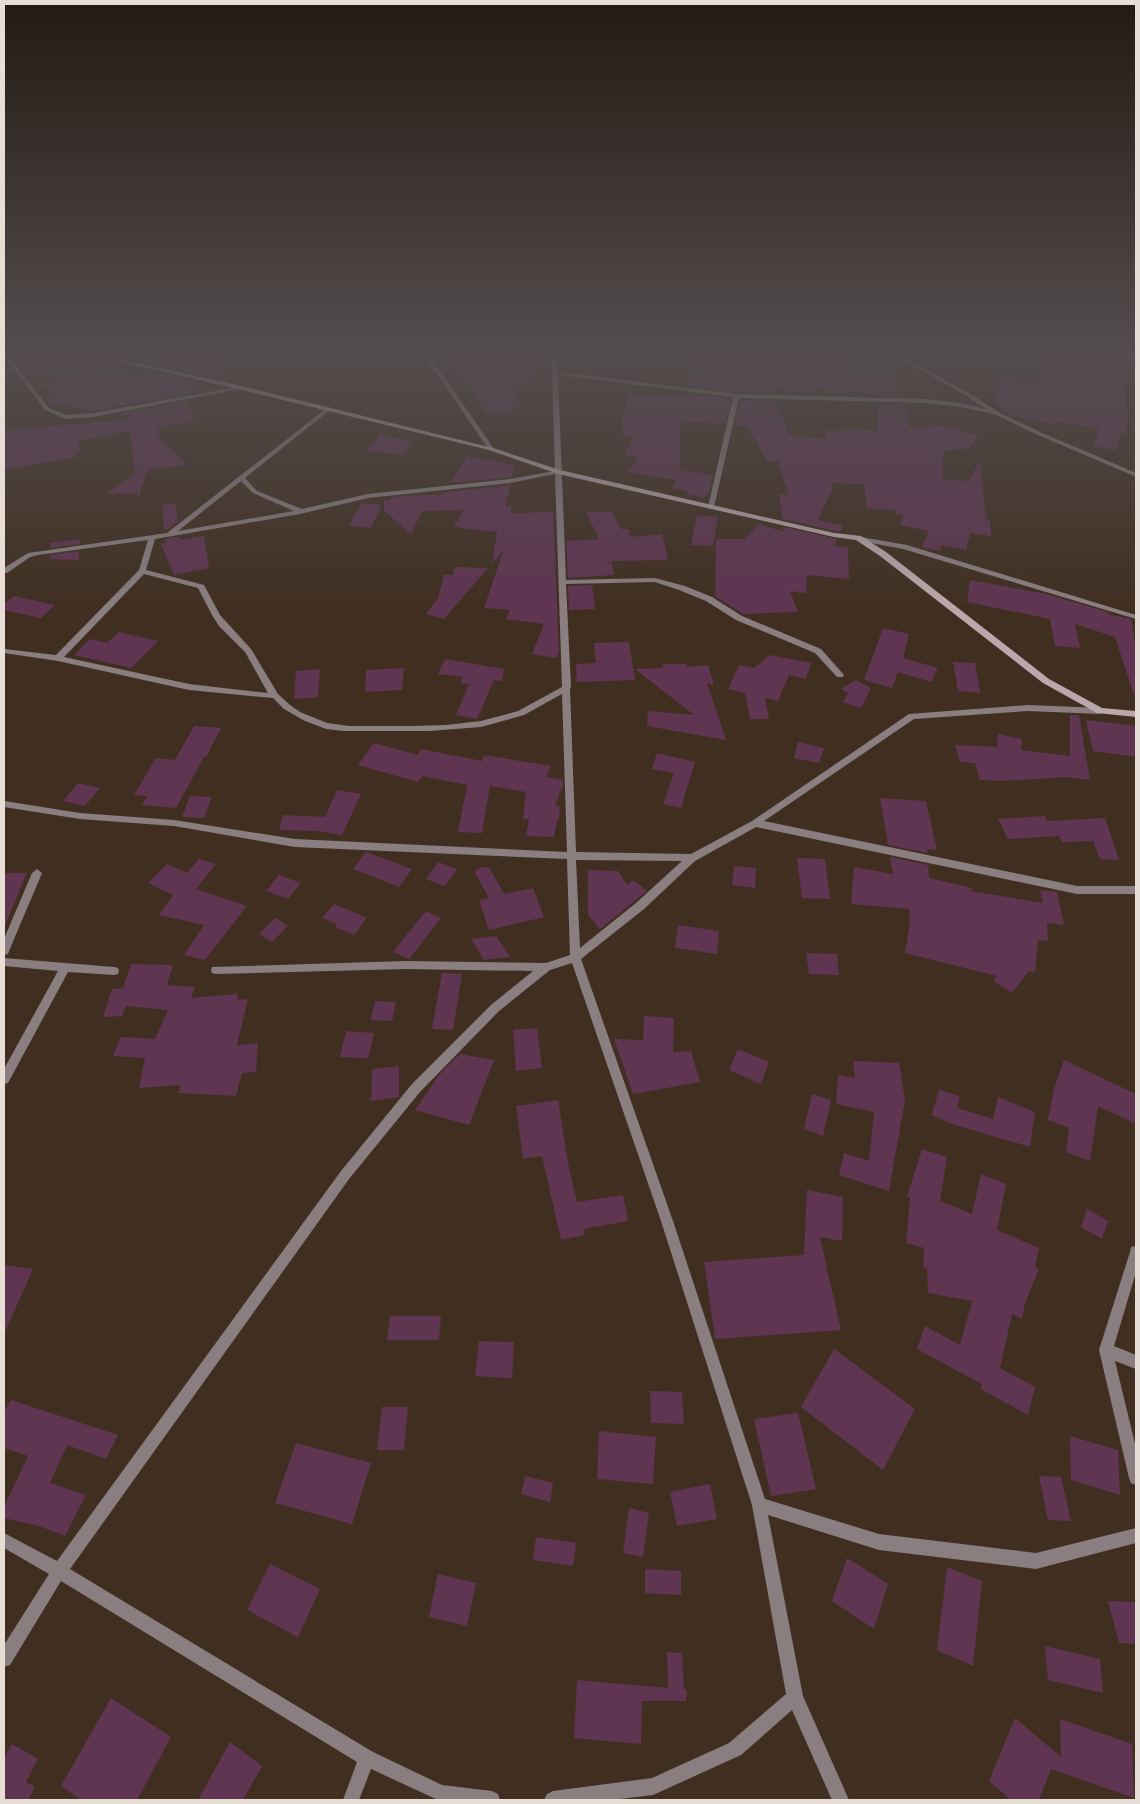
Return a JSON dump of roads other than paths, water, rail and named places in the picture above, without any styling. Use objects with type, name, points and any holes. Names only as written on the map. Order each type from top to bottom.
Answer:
[{"type":"street","points":[[169,535],[291,438]]},
{"type":"street","points":[[447,438],[491,449],[558,472],[711,507],[904,547],[1136,616]]},
{"type":"street","points":[[484,438],[491,449]]},
{"type":"street","points":[[557,438],[564,582],[575,958],[667,1221],[759,1505],[795,1697],[841,1800]]},
{"type":"street","points":[[711,507],[726,438]]},
{"type":"street","points":[[1048,438],[1136,475]]},
{"type":"street","points":[[4,571],[28,555],[152,538],[300,512],[368,496],[510,481],[558,472]]},
{"type":"street","points":[[241,477],[255,492],[300,512]]},
{"type":"street","points":[[58,658],[142,571],[152,538]]},
{"type":"street","points":[[858,538],[883,554],[1046,681],[1100,711]]},
{"type":"street","points":[[142,571],[201,587],[209,605],[220,622],[248,650],[275,696],[286,707],[310,720],[332,727],[396,729],[454,727],[487,723],[514,716],[542,704],[567,687]]},
{"type":"street","points":[[564,582],[655,580],[682,588],[709,598],[739,618],[818,651],[840,674]]},
{"type":"street","points":[[4,651],[58,658],[189,687],[275,696]]},
{"type":"street","points":[[216,970],[406,965],[546,967],[575,958],[640,906],[692,858],[755,823],[912,716],[1028,708],[1136,714]]},
{"type":"street","points":[[4,804],[80,816],[174,823],[295,843],[571,856],[692,858]]},
{"type":"street","points":[[755,823],[1077,890],[1136,890]]},
{"type":"street","points":[[4,951],[38,873]]},
{"type":"street","points":[[4,962],[114,971]]},
{"type":"street","points":[[4,1079],[65,967]]},
{"type":"street","points":[[4,1659],[60,1570],[345,1175],[416,1088],[495,1008],[546,967]]},
{"type":"street","points":[[1136,1252],[1106,1350],[1136,1478]]},
{"type":"street","points":[[1106,1350],[1136,1362]]},
{"type":"street","points":[[759,1505],[879,1542],[1036,1561],[1136,1535]]},
{"type":"street","points":[[4,1540],[60,1570],[367,1758],[441,1792],[492,1800]]},
{"type":"street","points":[[553,1800],[653,1786],[735,1749],[795,1697]]},
{"type":"street","points":[[351,1800],[367,1758]]}]
